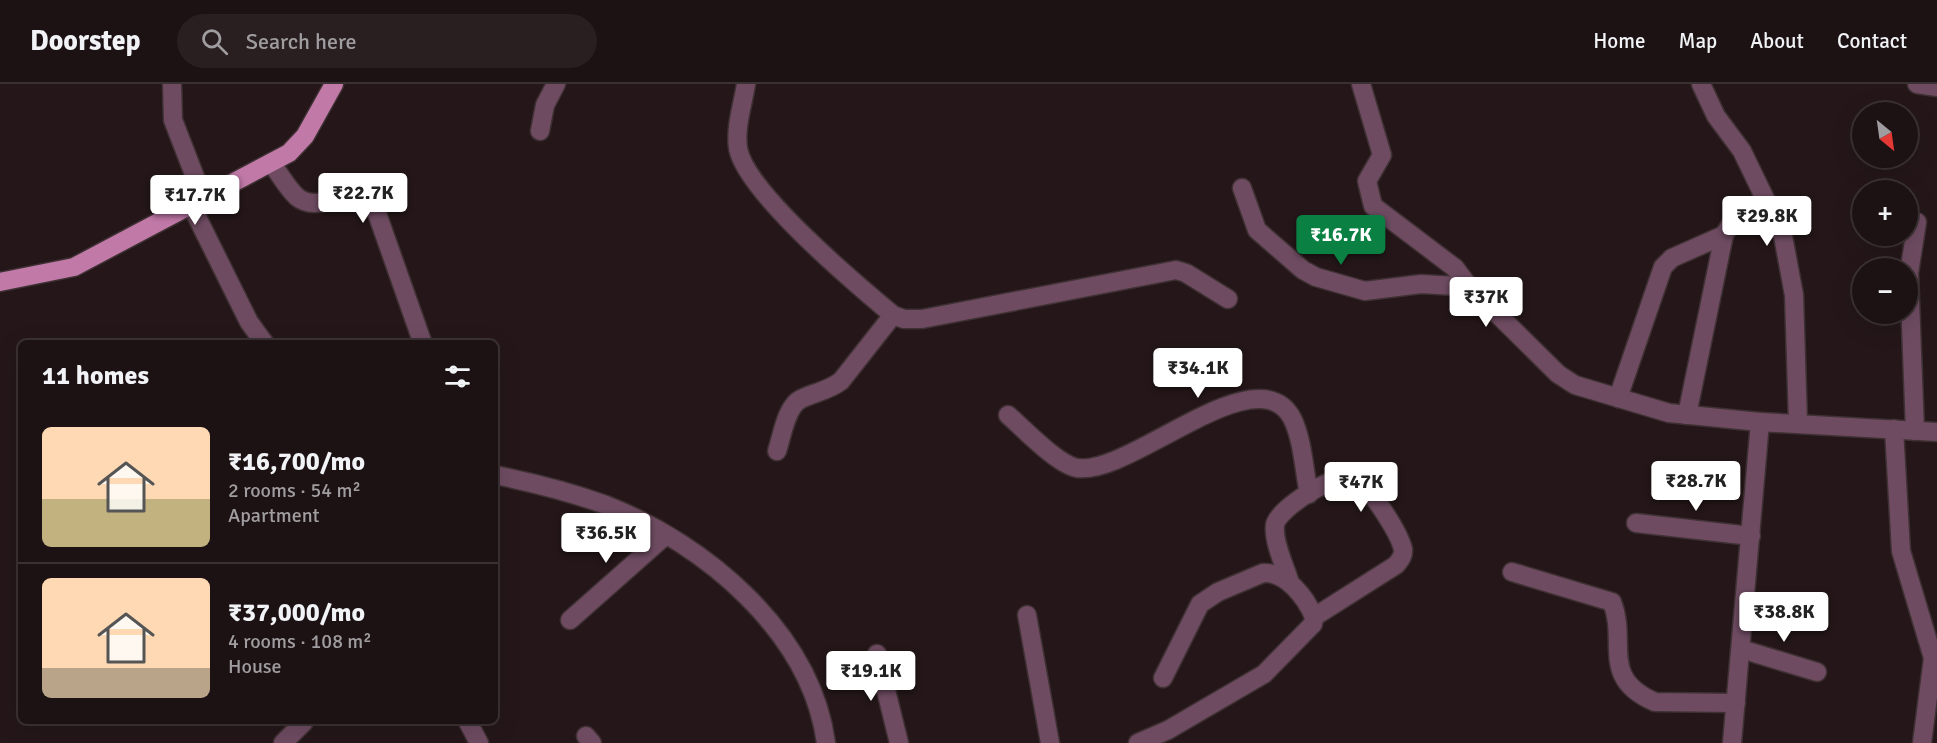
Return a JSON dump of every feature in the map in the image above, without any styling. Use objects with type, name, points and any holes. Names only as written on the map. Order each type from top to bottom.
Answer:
[{"type":"main road","points":[[0,282],[74,267],[289,153],[305,136],[334,84]]},
{"type":"street","points":[[172,84],[173,120],[198,203],[249,322],[262,340]]},
{"type":"street","points":[[540,131],[545,105],[556,84]]},
{"type":"street","points":[[746,84],[737,133],[738,148],[748,172],[821,253],[893,315],[904,319],[922,319],[1176,270],[1186,273],[1228,299]]},
{"type":"street","points":[[1361,84],[1382,155],[1367,181],[1373,206],[1455,268],[1467,284],[1567,382],[1688,416],[1937,432]]},
{"type":"street","points":[[1701,84],[1716,116],[1743,151],[1783,236],[1794,295],[1798,423]]},
{"type":"street","points":[[1917,84],[1937,87]]},
{"type":"street","points":[[272,163],[297,196],[307,202],[318,203],[350,196],[363,197],[373,202],[422,340]]},
{"type":"street","points":[[1242,188],[1257,230],[1303,270],[1316,277],[1365,291],[1421,284],[1455,286],[1467,284]]},
{"type":"street","points":[[1688,416],[1724,235],[1731,224],[1769,204]]},
{"type":"street","points":[[1618,398],[1663,267],[1672,258],[1724,235]]},
{"type":"street","points":[[1913,246],[1909,273],[1915,431]]},
{"type":"street","points":[[777,451],[792,408],[799,400],[831,389],[841,381],[893,315]]},
{"type":"street","points":[[1008,415],[1064,462],[1083,468],[1128,456],[1230,404],[1251,398],[1269,399],[1279,404],[1294,423],[1309,494]]},
{"type":"street","points":[[1732,743],[1760,422]]},
{"type":"street","points":[[1894,429],[1901,551],[1934,658],[1922,743]]},
{"type":"street","points":[[498,476],[605,505],[666,535],[719,572],[758,605],[793,651],[809,682],[824,726],[825,743]]},
{"type":"street","points":[[1138,743],[1168,729],[1264,674],[1313,624],[1314,617],[1290,583],[1275,527],[1277,518],[1286,509],[1336,479],[1356,479],[1363,485],[1392,525],[1403,550],[1403,556],[1396,565],[1314,617]]},
{"type":"street","points":[[1636,523],[1751,536]]},
{"type":"street","points":[[570,620],[666,535]]},
{"type":"street","points":[[1163,678],[1200,604],[1218,592],[1263,573],[1270,572],[1290,583]]},
{"type":"street","points":[[1512,572],[1612,603],[1616,612],[1618,665],[1625,678],[1642,697],[1654,702],[1736,703]]},
{"type":"street","points":[[1027,615],[1050,743]]},
{"type":"street","points":[[1741,649],[1817,672]]},
{"type":"street","points":[[877,654],[899,743]]},
{"type":"street","points":[[283,743],[301,724]]},
{"type":"street","points":[[469,724],[479,743]]},
{"type":"street","points":[[1931,743],[1937,736]]}]
